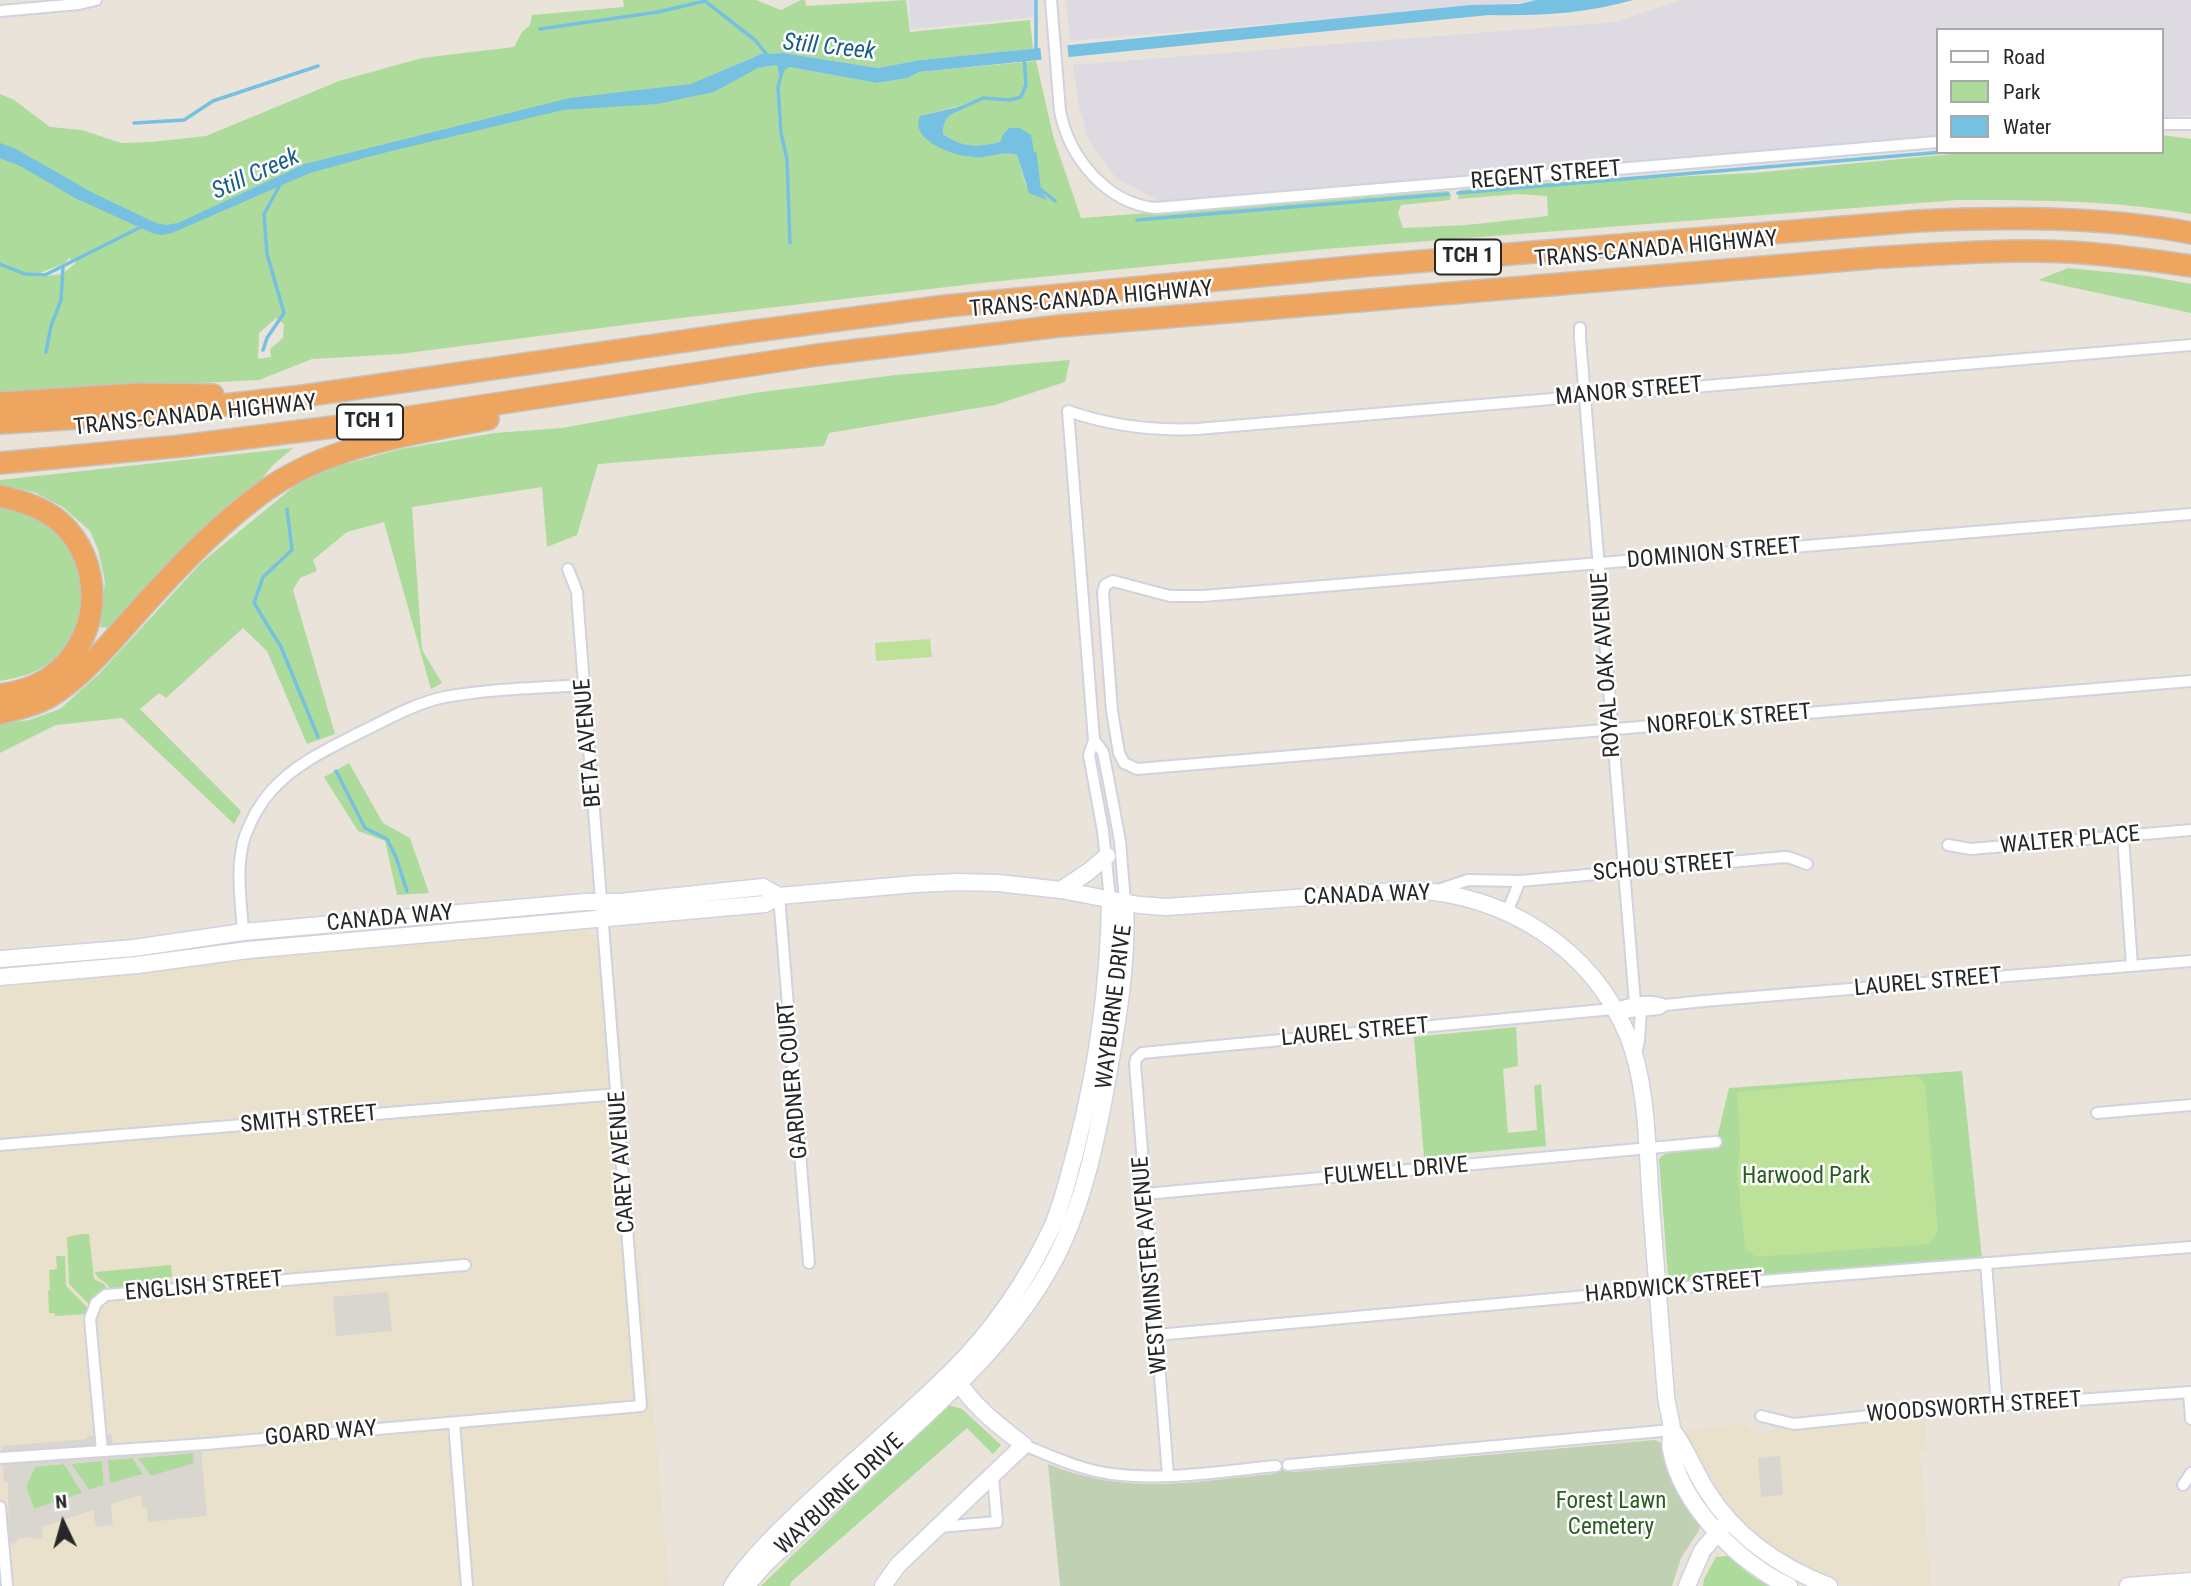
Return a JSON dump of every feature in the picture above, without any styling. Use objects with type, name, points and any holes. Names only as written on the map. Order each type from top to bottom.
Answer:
[{"type":"highway","name":"TRANS-CANADA HIGHWAY","points":[[0,423],[144,414],[303,397],[747,331],[946,306],[1362,266],[1978,218],[2110,223],[2191,233]]},
{"type":"highway","name":"TRANS-CANADA HIGHWAY","points":[[0,463],[181,446],[383,421],[817,355],[1060,326],[1971,251],[2070,252],[2191,266]]},
{"type":"highway","points":[[0,713],[42,701],[66,685],[222,526],[266,490],[293,473],[323,460],[397,436],[533,410],[639,383]]},
{"type":"highway","points":[[0,403],[138,394],[303,397]]},
{"type":"highway","points":[[0,496],[29,503],[58,520],[77,539],[89,566],[94,597],[87,630],[76,651],[59,670],[35,686],[0,695]]},
{"type":"main road","points":[[1061,890],[1107,856]]},
{"type":"main road","name":"CANADA WAY","points":[[0,977],[151,964],[248,950],[765,904],[779,896],[958,882],[998,883],[1061,890],[1166,907],[1388,891],[1435,891],[1475,900],[1507,912],[1545,932],[1574,956],[1591,975],[1628,1037],[1642,1094],[1666,1396],[1672,1430],[1670,1448],[1689,1494],[1722,1527],[1750,1563],[1789,1586]]},
{"type":"main road","name":"CANADA WAY","points":[[0,959],[134,948],[243,932],[620,902],[763,887],[779,896]]},
{"type":"main road","name":"WAYBURNE DRIVE","points":[[732,1586],[762,1558],[814,1497],[956,1378],[1060,1227],[1092,1075],[1118,900]]},
{"type":"main road","points":[[883,1586],[898,1565],[1024,1445],[996,1423],[956,1378]]},
{"type":"main road","name":"CANADA WAY","points":[[1722,1527],[1806,1577],[1829,1586]]},
{"type":"main road","points":[[1687,1586],[1702,1551],[1722,1527]]},
{"type":"main road","name":"WAYBURNE DRIVE","points":[[746,1586],[762,1558]]},
{"type":"main road","points":[[2128,1586],[2191,1581]]},
{"type":"street","points":[[0,11],[96,0]]},
{"type":"street","name":"REGENT STREET","points":[[1051,0],[1063,129],[1079,160],[1090,172],[1117,193],[1140,206],[1155,208],[1936,142]]},
{"type":"street","points":[[2163,124],[2191,124]]},
{"type":"street","name":"ROYAL OAK AVENUE","points":[[1580,328],[1624,871],[1638,1007],[1639,1040],[1634,1060]]},
{"type":"street","name":"MANOR STREET","points":[[1068,411],[1116,425],[1182,430],[2191,345]]},
{"type":"street","name":"WAYBURNE DRIVE","points":[[1068,411],[1094,740],[1088,755],[1118,900]]},
{"type":"street","name":"DOMINION STREET","points":[[1142,769],[1128,766],[1122,760],[1115,732],[1103,593],[1105,585],[1113,581],[1166,595],[1189,597],[2191,514]]},
{"type":"street","name":"BETA AVENUE","points":[[568,569],[576,592],[602,919]]},
{"type":"street","name":"NORFOLK STREET","points":[[1142,769],[2191,681]]},
{"type":"street","points":[[243,932],[239,866],[245,837],[262,803],[273,788],[292,771],[398,714],[430,701],[475,693],[584,685]]},
{"type":"street","name":"WAYBURNE DRIVE","points":[[1094,740],[1103,752],[1120,841],[1118,900]]},
{"type":"street","name":"WALTER PLACE","points":[[1948,845],[1971,849],[2191,830]]},
{"type":"street","points":[[2123,836],[2132,966]]},
{"type":"street","name":"SCHOU STREET","points":[[1435,891],[1468,880],[1520,881],[1784,858],[1807,864]]},
{"type":"street","points":[[1507,912],[1520,881]]},
{"type":"street","name":"GARDNER COURT","points":[[779,896],[809,1263]]},
{"type":"street","name":"CAREY AVENUE","points":[[602,919],[641,1406]]},
{"type":"street","name":"LAUREL STREET","points":[[1139,1055],[1148,1052],[1638,1007],[1657,1001],[1665,1005],[2191,961]]},
{"type":"street","name":"WESTMINSTER AVENUE","points":[[1139,1055],[1135,1064],[1168,1475]]},
{"type":"street","name":"SMITH STREET","points":[[0,1145],[618,1094]]},
{"type":"street","points":[[2097,1113],[2191,1105]]},
{"type":"street","name":"FULWELL DRIVE","points":[[1145,1194],[1716,1142]]},
{"type":"street","name":"HARDWICK STREET","points":[[1157,1335],[1658,1289],[2191,1247]]},
{"type":"street","points":[[1986,1263],[1997,1406]]},
{"type":"street","name":"ENGLISH STREET","points":[[102,1451],[90,1319],[96,1303],[106,1295],[465,1265]]},
{"type":"street","name":"WOODSWORTH STREET","points":[[1761,1416],[1794,1424],[1838,1421],[1854,1416],[2190,1392],[2191,1419]]},
{"type":"street","name":"GOARD WAY","points":[[0,1458],[641,1406]]},
{"type":"street","points":[[454,1423],[467,1586]]},
{"type":"street","points":[[1289,1465],[1672,1430]]},
{"type":"street","points":[[1024,1445],[1073,1465],[1128,1476],[1276,1466]]},
{"type":"street","points":[[2183,1485],[2191,1473]]},
{"type":"street","points":[[939,1527],[997,1522],[992,1477]]},
{"type":"street","points":[[0,1507],[7,1586]]},
{"type":"shaded area","points":[[909,0],[1034,0],[1035,17],[911,29]]},
{"type":"shaded area","points":[[1066,0],[1548,0],[1070,41]]},
{"type":"shaded area","points":[[1682,0],[2191,0],[2191,115],[2163,118],[2163,28],[1936,28],[1936,137],[1161,202],[1116,178],[1088,139],[1079,107],[1073,65],[1616,22]]},
{"type":"shaded area","points":[[586,926],[592,935],[611,932],[669,1586],[0,1586],[0,982],[258,954]]},
{"type":"shaded area","points":[[388,1292],[392,1331],[336,1336],[333,1297]]},
{"type":"shaded area","points":[[1925,1416],[1927,1451],[1920,1453],[1931,1586],[1845,1585],[1815,1575],[1767,1547],[1723,1504],[1694,1455],[1684,1430],[1745,1424],[1751,1431],[1762,1434],[1778,1428],[1786,1430],[1840,1426],[1853,1422]]},
{"type":"shaded area","points":[[111,1434],[113,1446],[200,1439],[207,1516],[148,1522],[147,1508],[143,1508],[141,1495],[111,1504],[113,1525],[96,1527],[93,1510],[42,1527],[43,1539],[24,1537],[9,1544],[8,1482],[4,1482],[1,1446],[87,1439],[87,1436]],"holes":[[[193,1453],[194,1463],[151,1476],[138,1458]],[[132,1458],[143,1474],[110,1483],[108,1460]],[[102,1461],[104,1485],[88,1490],[71,1464]],[[64,1464],[82,1493],[34,1509],[26,1487],[35,1467]]]},
{"type":"shaded area","points":[[1780,1456],[1783,1495],[1761,1497],[1758,1458]]},
{"type":"green space","points":[[623,0],[756,0],[781,10],[801,0],[805,0],[806,6],[906,0],[910,32],[1030,20],[1033,49],[920,60],[878,68],[783,53],[761,54],[714,74],[722,87],[758,68],[777,65],[779,74],[789,67],[877,83],[908,78],[919,72],[1036,61],[1054,139],[1081,218],[1448,191],[1450,200],[1401,205],[1398,213],[1403,228],[1467,225],[1548,216],[1547,196],[1518,194],[1458,199],[1460,190],[1524,184],[1753,173],[1953,154],[2163,154],[2163,135],[2191,139],[2191,214],[2104,203],[1957,200],[1325,249],[990,282],[400,354],[312,359],[259,380],[0,393],[0,94],[14,100],[50,127],[82,130],[121,143],[206,136],[339,81],[422,58],[514,47],[522,32],[530,25],[532,15],[624,7]],"holes":[[[959,106],[945,120],[943,134],[957,142],[984,145],[1000,142],[1002,136],[1035,154],[1038,189],[1026,186],[1017,155],[1006,153],[973,157],[936,146],[920,116]],[[69,258],[76,263],[62,274],[39,277],[40,273],[65,263]],[[276,318],[284,324],[283,338],[270,349],[271,357],[258,359],[259,333]]]},
{"type":"green space","points":[[2068,268],[2148,276],[2191,284],[2191,313],[2038,280]]},
{"type":"green space","points":[[1070,360],[1065,382],[995,405],[829,433],[824,446],[598,464],[577,535],[547,547],[542,487],[412,507],[422,650],[442,683],[431,689],[384,522],[347,532],[313,560],[317,571],[300,578],[293,590],[335,734],[307,744],[267,651],[243,628],[166,698],[159,693],[140,709],[241,811],[234,824],[122,718],[56,725],[0,753],[0,724],[29,720],[60,709],[99,674],[201,563],[297,484],[334,467],[401,449],[495,433],[562,428],[754,393],[896,375]]},
{"type":"green space","points":[[293,448],[108,628],[100,627],[105,582],[98,549],[90,531],[63,507],[34,492],[0,485],[0,480]]},
{"type":"green space","points":[[0,507],[27,514],[49,527],[66,546],[78,568],[82,593],[79,618],[69,641],[50,662],[20,677],[0,681]]},
{"type":"green space","points":[[930,639],[932,657],[876,661],[875,643]]},
{"type":"green space","points":[[349,763],[383,823],[410,838],[429,893],[397,895],[385,841],[358,831],[324,777]]},
{"type":"green space","points":[[1516,1027],[1518,1066],[1503,1069],[1508,1133],[1537,1130],[1534,1086],[1541,1084],[1546,1146],[1424,1157],[1414,1037]]},
{"type":"green space","name":"Harwood Park","points":[[1962,1071],[1982,1258],[1689,1282],[1676,1281],[1668,1276],[1659,1159],[1671,1151],[1716,1142],[1729,1088]]},
{"type":"green space","points":[[1916,1076],[1925,1083],[1938,1231],[1929,1244],[1756,1257],[1745,1248],[1737,1171],[1740,1145],[1737,1092]]},
{"type":"green space","points":[[89,1234],[94,1279],[104,1284],[107,1289],[89,1304],[69,1284],[67,1237]]},
{"type":"green space","points":[[56,1256],[65,1256],[66,1286],[88,1308],[86,1314],[55,1316],[55,1313],[49,1313],[49,1270],[57,1269]]},
{"type":"green space","points":[[171,1265],[172,1277],[157,1279],[158,1285],[110,1289],[95,1272]]},
{"type":"green space","points":[[948,1405],[962,1409],[1001,1445],[993,1454],[967,1428],[791,1582],[790,1586],[761,1586]]},
{"type":"green space","name":"Forest Lawn Cemetery","points":[[1655,1440],[1662,1443],[1700,1525],[1681,1558],[1672,1586],[1060,1586],[1048,1464],[1104,1480],[1186,1483],[1272,1474],[1284,1468],[1294,1472]]},
{"type":"green space","points":[[193,1453],[194,1464],[151,1476],[137,1458]]},
{"type":"green space","points":[[132,1458],[144,1474],[110,1484],[107,1460]]},
{"type":"green space","points":[[102,1460],[104,1486],[89,1490],[71,1464]]},
{"type":"green space","points":[[64,1464],[83,1493],[34,1509],[26,1487],[35,1466]]},
{"type":"green space","points":[[1728,1556],[1768,1586],[1703,1586],[1716,1557]]},
{"type":"water","points":[[1536,0],[1633,0],[1561,13],[1489,15],[919,72],[908,78],[877,83],[789,67],[779,75],[777,65],[758,68],[714,92],[657,104],[563,110],[310,173],[162,235],[75,198],[22,167],[0,158],[0,143],[16,149],[93,193],[156,223],[166,225],[178,223],[305,164],[570,98],[691,84],[761,54],[783,53],[878,68],[920,60],[1471,5],[1520,4]]},
{"type":"water","points":[[962,106],[948,117],[943,134],[964,144],[984,145],[1000,142],[1009,128],[1020,128],[1031,135],[1037,177],[1047,200],[1029,193],[1017,155],[1005,153],[965,156],[936,146],[921,133],[918,125],[920,116]]},
{"type":"pier","points":[[1067,42],[1069,61],[1042,64],[1040,45]]},
{"type":"waterway","points":[[1036,0],[1036,50]]},
{"type":"waterway","points":[[705,1],[755,40],[768,56]]},
{"type":"waterway","points":[[540,29],[658,12],[705,1]]},
{"type":"waterway","points":[[950,113],[983,98],[1010,100],[1021,97],[1026,85],[1024,58]]},
{"type":"waterway","points":[[134,123],[184,120],[213,101],[318,66]]},
{"type":"waterway","name":"Still Creek","points":[[783,68],[778,87],[781,133],[787,159],[790,243]]},
{"type":"waterway","points":[[1033,153],[1039,188],[1055,201]]},
{"type":"waterway","points":[[1458,193],[1936,153]]},
{"type":"waterway","name":"Still Creek","points":[[263,350],[267,338],[284,313],[267,254],[264,214],[280,185]]},
{"type":"waterway","points":[[1137,220],[1448,194]]},
{"type":"waterway","points":[[0,264],[25,274],[45,275],[141,227]]},
{"type":"waterway","points":[[46,352],[51,326],[61,300],[63,266]]},
{"type":"waterway","points":[[287,509],[292,550],[263,577],[254,603],[281,647],[318,737]]},
{"type":"waterway","points":[[336,771],[365,828],[387,839],[407,891]]}]
